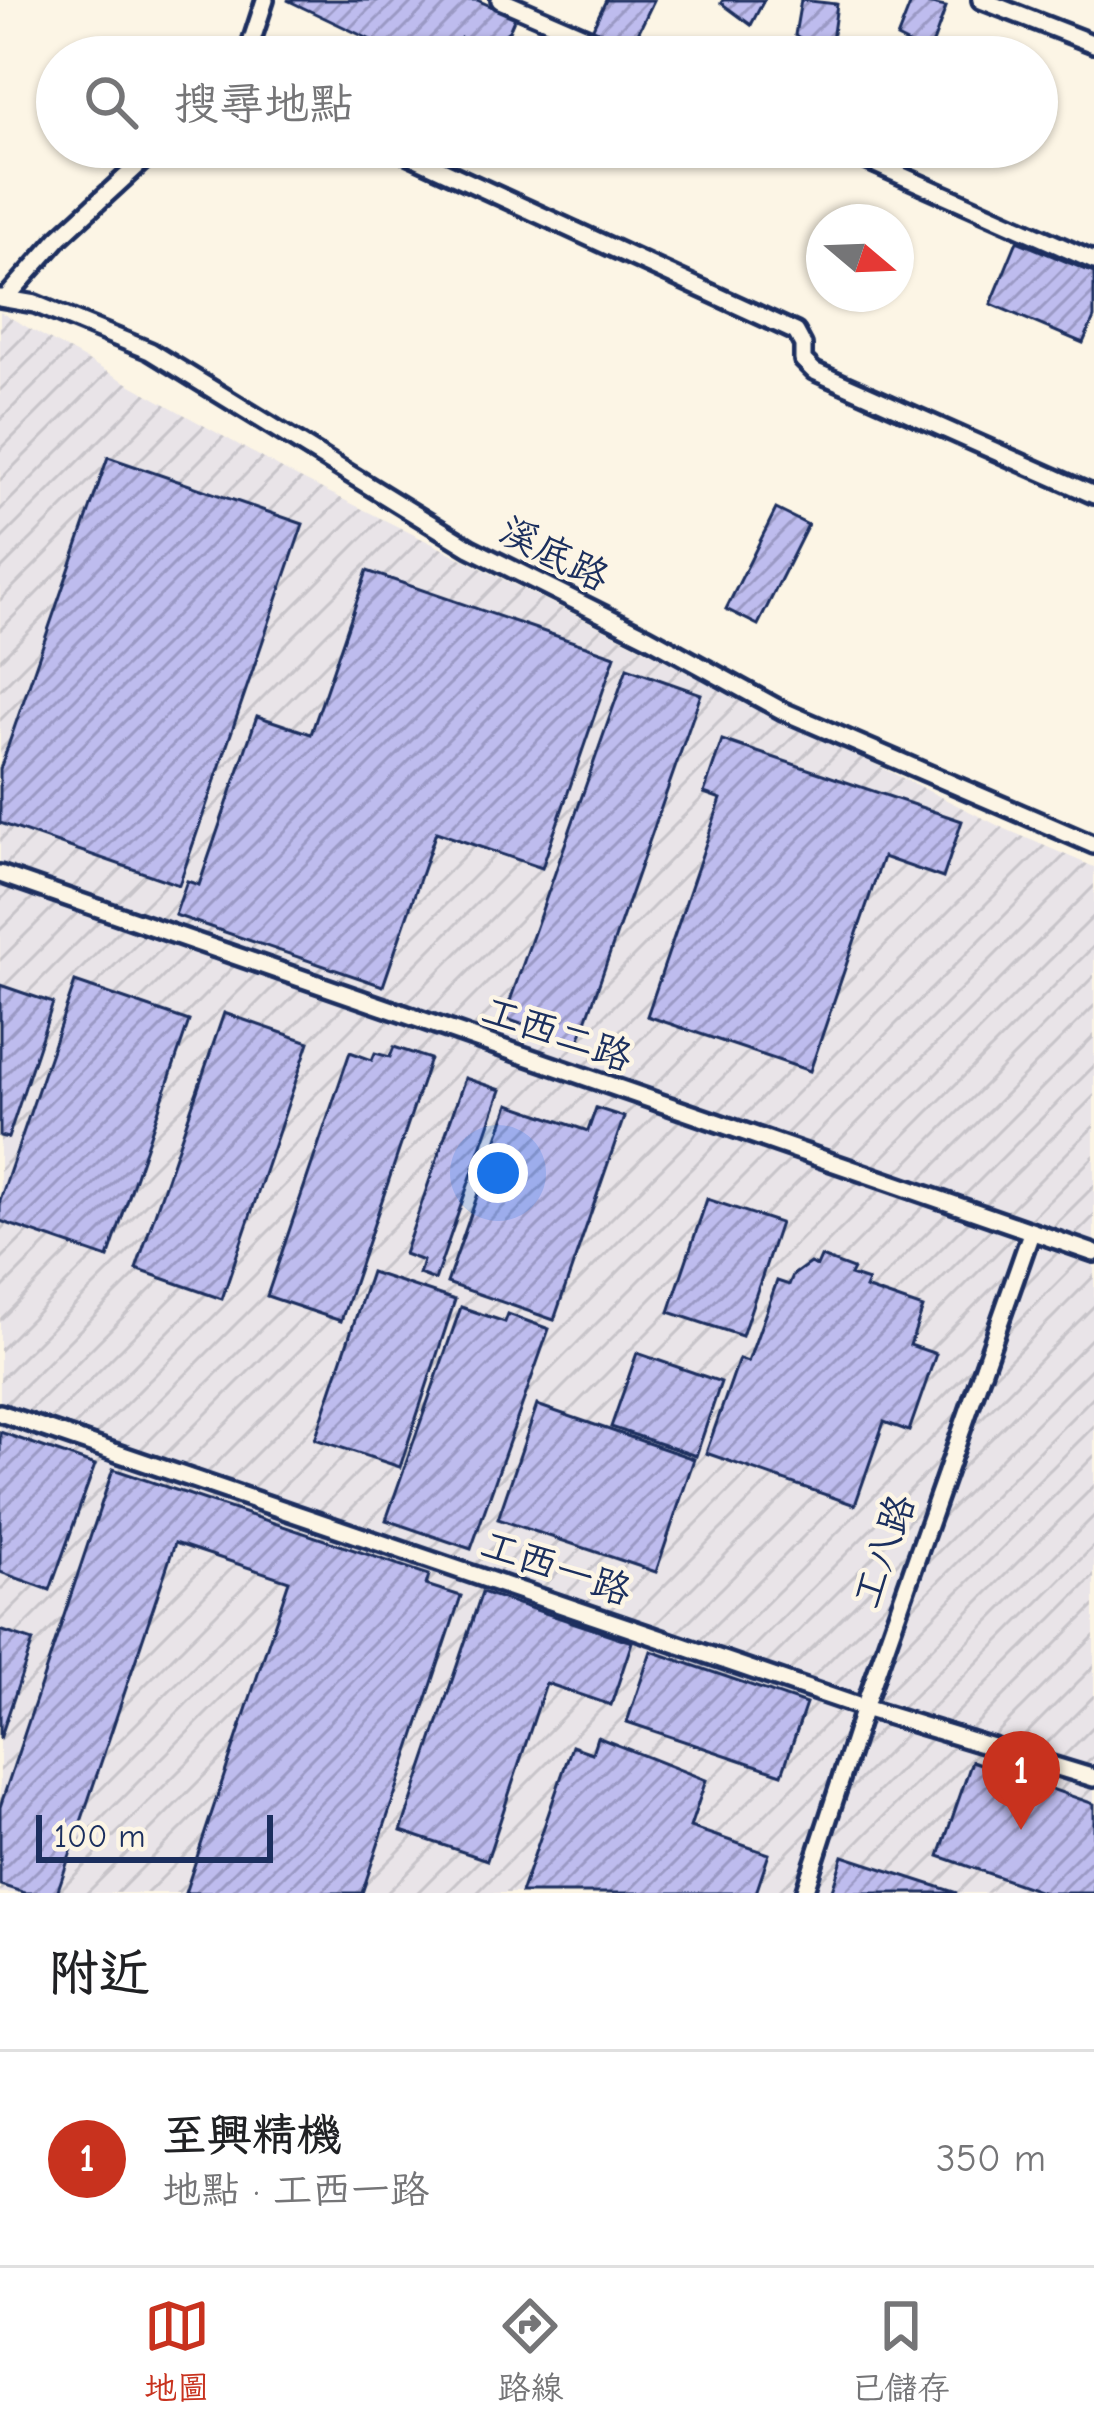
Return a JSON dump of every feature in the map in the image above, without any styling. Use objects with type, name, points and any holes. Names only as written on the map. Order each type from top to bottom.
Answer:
[{"type":"street","points":[[253,36],[265,0]]},
{"type":"street","points":[[500,0],[583,36]]},
{"type":"street","points":[[981,0],[1094,44]]},
{"type":"street","points":[[3,298],[135,168]]},
{"type":"street","points":[[438,168],[796,332],[803,345],[803,360],[814,370],[1094,495]]},
{"type":"street","points":[[884,168],[1094,261]]},
{"type":"street","name":"溪底路","points":[[3,298],[35,304],[150,351],[470,548],[783,711],[1094,845]]},
{"type":"street","name":"工西二路","points":[[0,874],[1094,1253]]},
{"type":"street","name":"工八路","points":[[804,1893],[1031,1233]]},
{"type":"street","name":"工西一路","points":[[0,1413],[864,1708],[1094,1778]]},
{"type":"shaded area","points":[[0,312],[284,470],[1003,828],[1094,867],[1094,1893],[0,1893]]},
{"type":"building","points":[[287,0],[477,0],[515,17],[503,36],[363,36]]},
{"type":"building","points":[[606,0],[654,0],[637,36],[589,36]]},
{"type":"building","points":[[723,0],[764,0],[751,25]]},
{"type":"building","points":[[801,0],[837,4],[833,36],[795,35]]},
{"type":"building","points":[[912,0],[946,7],[936,36],[898,36]]},
{"type":"building","points":[[1017,241],[1094,273],[1094,318],[1083,343],[991,304]]},
{"type":"building","points":[[108,457],[303,524],[179,885],[0,823],[0,769]]},
{"type":"building","points":[[776,509],[808,525],[758,625],[726,609]]},
{"type":"building","points":[[367,571],[615,656],[542,868],[436,832],[383,986],[175,915],[187,881],[199,885],[257,716],[311,734]]},
{"type":"building","points":[[627,668],[701,694],[578,1044],[504,1018]]},
{"type":"building","points":[[722,740],[962,821],[943,878],[883,857],[810,1071],[647,1016],[721,799],[704,793]]},
{"type":"building","points":[[75,982],[189,1021],[108,1258],[0,1221],[0,1200]]},
{"type":"building","points":[[0,985],[53,1003],[8,1138],[0,1136]]},
{"type":"building","points":[[224,1013],[309,1042],[222,1299],[136,1269]]},
{"type":"building","points":[[394,1047],[430,1059],[341,1321],[267,1296],[350,1052],[372,1060],[375,1053],[390,1057]]},
{"type":"building","points":[[465,1078],[501,1090],[435,1280],[419,1274],[423,1261],[404,1254]]},
{"type":"building","points":[[509,1104],[588,1131],[596,1108],[624,1117],[554,1320],[447,1283]]},
{"type":"building","points":[[707,1199],[780,1223],[742,1336],[669,1312]]},
{"type":"building","points":[[821,1257],[853,1269],[850,1275],[868,1281],[865,1288],[923,1308],[910,1345],[936,1354],[909,1431],[884,1422],[855,1505],[706,1453],[739,1359],[748,1362],[777,1281],[789,1285],[793,1275],[810,1263],[817,1266]]},
{"type":"building","points":[[371,1272],[455,1300],[400,1467],[315,1439]]},
{"type":"building","points":[[461,1307],[505,1322],[508,1314],[549,1329],[471,1549],[386,1520]]},
{"type":"building","points":[[637,1353],[721,1382],[696,1456],[611,1427]]},
{"type":"building","points":[[537,1405],[694,1459],[656,1572],[498,1519]]},
{"type":"building","points":[[0,1432],[95,1465],[50,1590],[0,1572]]},
{"type":"building","points":[[113,1469],[429,1575],[426,1585],[461,1596],[362,1893],[185,1893],[289,1581],[175,1543],[57,1893],[25,1893],[0,1885],[0,1807]]},
{"type":"building","points":[[482,1592],[632,1642],[611,1705],[546,1683],[487,1860],[401,1831]]},
{"type":"building","points":[[0,1630],[33,1641],[0,1739]]},
{"type":"building","points":[[651,1651],[806,1704],[782,1774],[627,1722]]},
{"type":"building","points":[[597,1737],[706,1780],[690,1827],[769,1854],[756,1893],[521,1893],[572,1746],[592,1753]]},
{"type":"building","points":[[972,1761],[1094,1804],[1094,1893],[1044,1893],[939,1856]]},
{"type":"building","points":[[843,1856],[957,1893],[831,1893]]},
{"type":"place","name":"至興精機","points":[[1021,1830]]}]
